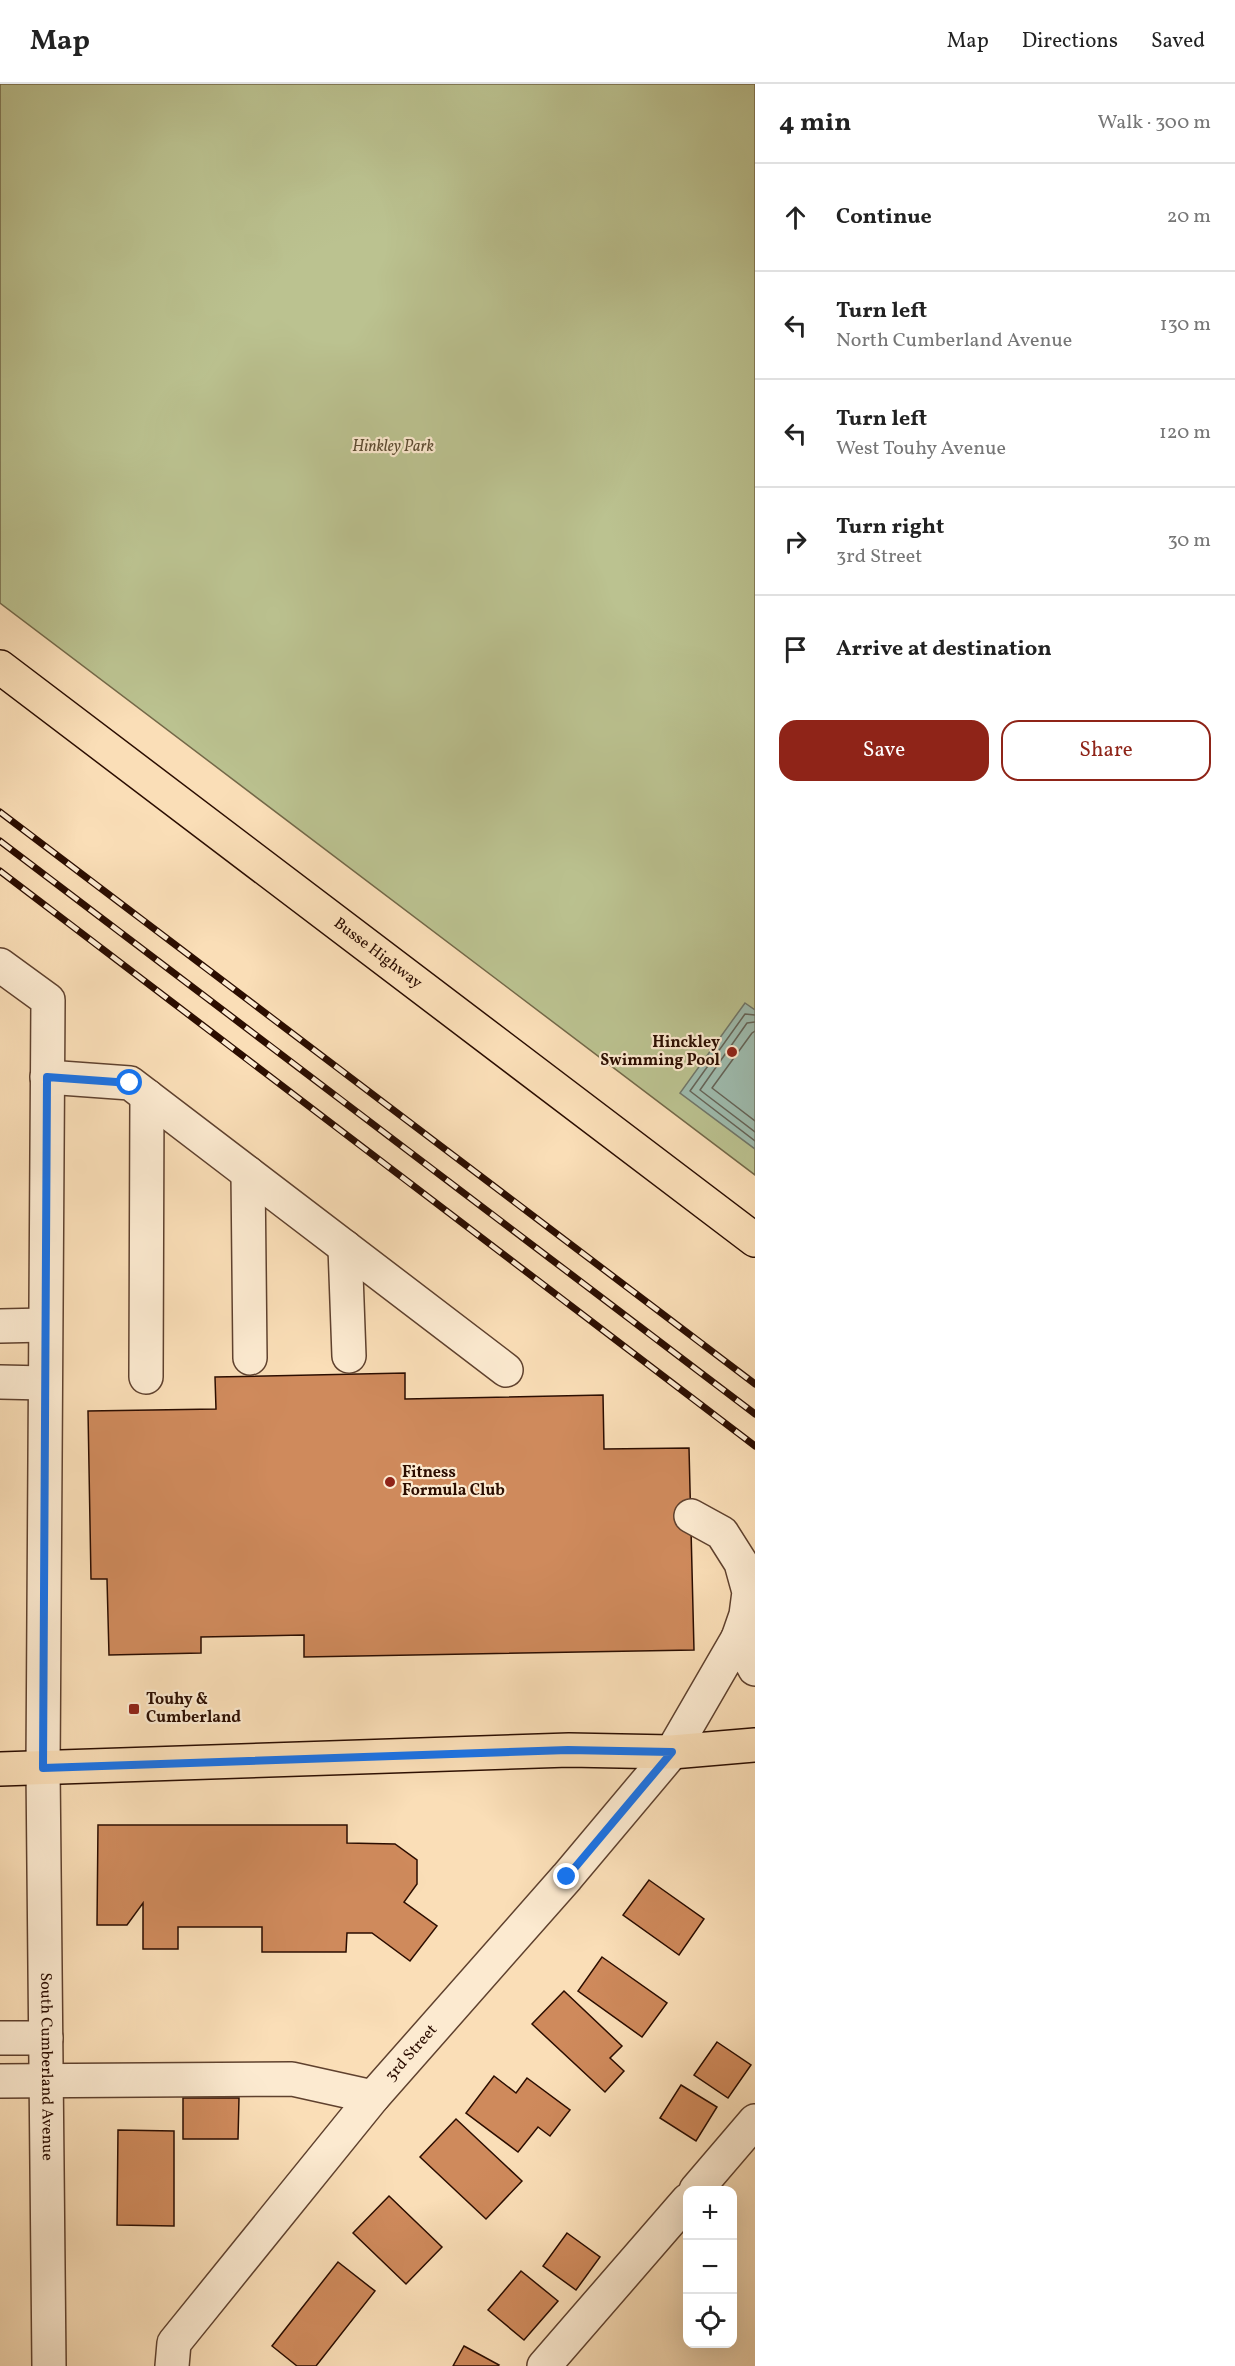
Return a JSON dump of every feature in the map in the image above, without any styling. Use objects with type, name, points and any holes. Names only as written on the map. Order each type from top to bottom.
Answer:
[{"type":"main road","name":"Busse Highway","points":[[0,667],[755,1240]]},
{"type":"main road","points":[[0,1769],[568,1750],[672,1752],[755,1744]]},
{"type":"street","name":"South Cumberland Avenue","points":[[0,965],[48,1000],[43,1768],[49,2366]]},
{"type":"street","points":[[47,1077],[130,1083],[506,1370]]},
{"type":"street","points":[[146,1377],[147,1096]]},
{"type":"street","points":[[248,1173],[250,1358]]},
{"type":"street","points":[[345,1246],[349,1356]]},
{"type":"street","points":[[0,1326],[45,1325]]},
{"type":"street","points":[[0,1382],[45,1383]]},
{"type":"street","name":"3rd Street","points":[[172,2366],[174,2343],[373,2097],[567,1877],[672,1752],[738,1638],[746,1615],[749,1592],[741,1563],[722,1533],[691,1516]]},
{"type":"street","points":[[738,1638],[755,1669]]},
{"type":"street","points":[[0,2038],[46,2038]]},
{"type":"street","points":[[0,2081],[292,2079],[373,2097]]},
{"type":"street","points":[[699,2186],[755,2121]]},
{"type":"street","points":[[544,2366],[683,2205]]},
{"type":"green space","name":"Hinkley Park","points":[[0,84],[755,84],[755,1175],[0,603]]},
{"type":"water","name":"Hinckley Swimming Pool","points":[[745,1003],[755,1010],[755,1149],[680,1093]]},
{"type":"building","name":"Fitness Formula Club","points":[[405,1373],[405,1399],[603,1395],[604,1449],[689,1448],[694,1650],[304,1657],[304,1635],[201,1637],[201,1653],[109,1655],[107,1579],[91,1579],[88,1411],[216,1409],[215,1377]]},
{"type":"building","points":[[98,1825],[347,1825],[347,1843],[395,1844],[417,1860],[417,1884],[404,1902],[437,1926],[410,1961],[372,1933],[347,1933],[346,1952],[262,1952],[262,1927],[178,1927],[178,1949],[143,1949],[143,1903],[127,1925],[97,1925]]},
{"type":"building","points":[[649,1880],[704,1919],[679,1955],[623,1915]]},
{"type":"building","points":[[602,1957],[667,2003],[642,2037],[578,1991]]},
{"type":"building","points":[[564,1991],[622,2046],[610,2058],[624,2071],[605,2092],[532,2024]]},
{"type":"building","points":[[717,2042],[751,2065],[728,2098],[694,2075]]},
{"type":"building","points":[[494,2076],[516,2093],[527,2078],[570,2110],[550,2136],[538,2127],[518,2152],[466,2113]]},
{"type":"building","points":[[681,2085],[717,2107],[696,2141],[660,2118]]},
{"type":"building","points":[[183,2098],[239,2098],[238,2139],[183,2139]]},
{"type":"building","points":[[456,2119],[522,2181],[486,2219],[420,2157]]},
{"type":"building","points":[[118,2130],[174,2131],[174,2226],[117,2225]]},
{"type":"building","points":[[389,2196],[442,2247],[406,2284],[353,2233]]},
{"type":"building","points":[[567,2233],[600,2257],[576,2290],[543,2266]]},
{"type":"building","points":[[338,2262],[375,2291],[316,2366],[297,2366],[272,2346]]},
{"type":"building","points":[[521,2271],[558,2301],[524,2340],[488,2310]]},
{"type":"building","points":[[464,2346],[499,2365],[453,2366]]},
{"type":"railway","points":[[0,812],[755,1384]]},
{"type":"railway","points":[[0,841],[755,1414]]},
{"type":"railway","points":[[0,871],[755,1446]]},
{"type":"place","name":"Hinckley Swimming Pool","points":[[732,1052]]},
{"type":"place","name":"Fitness Formula Club","points":[[390,1482]]},
{"type":"place","name":"Touhy & Cumberland","points":[[134,1709]]},
{"type":"route","points":[[130,1083],[47,1077],[43,1768],[568,1750],[672,1752],[567,1877]]}]
